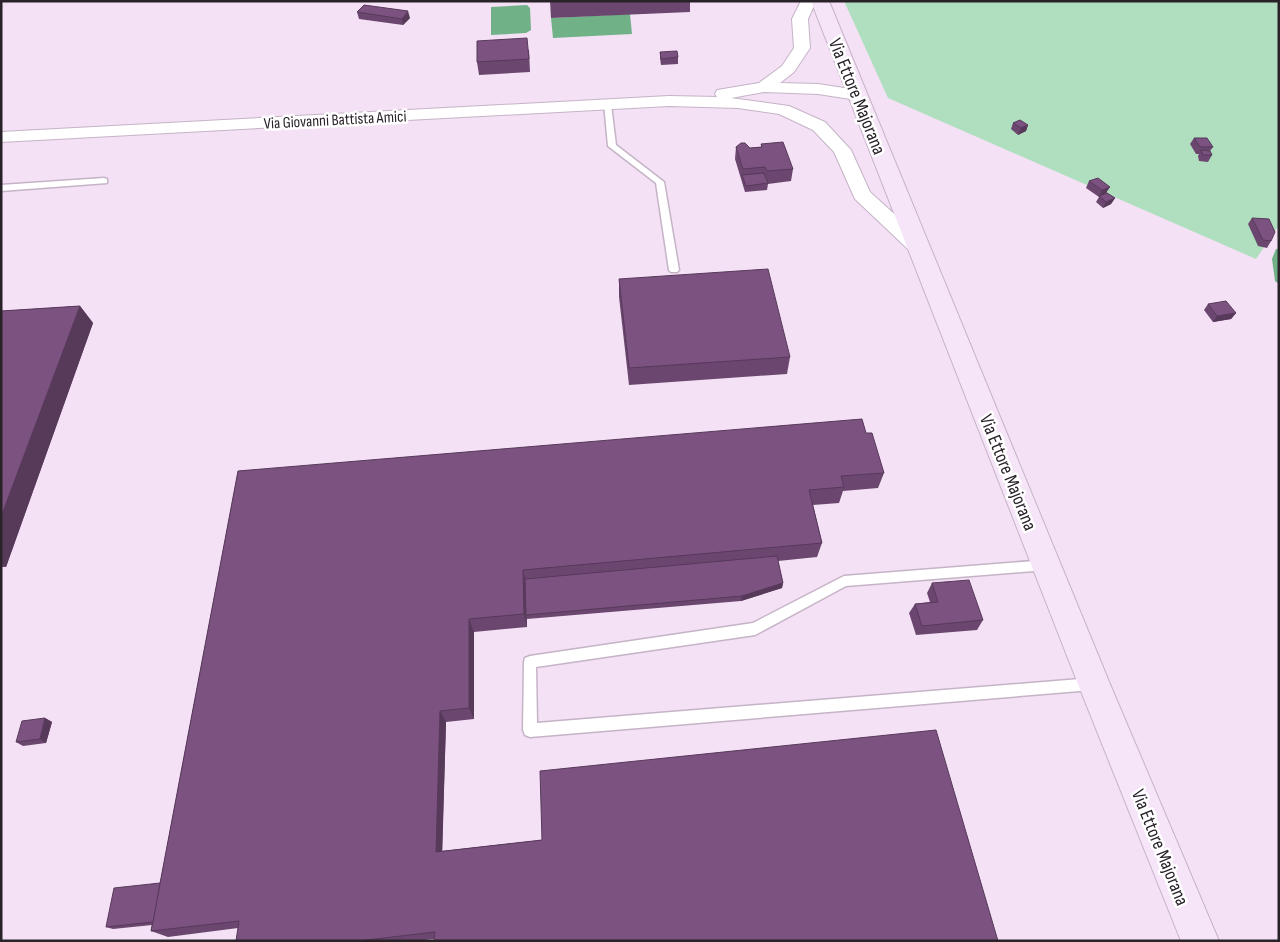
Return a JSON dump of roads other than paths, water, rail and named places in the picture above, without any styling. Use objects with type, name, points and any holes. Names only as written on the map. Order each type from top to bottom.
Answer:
[{"type":"main road","name":"Via Ettore Majorana","points":[[820,1],[1094,684],[1200,941]]},
{"type":"street","name":"Via Giovanni Battista Amici","points":[[764,87],[788,69],[802,48],[800,20],[809,1]]},
{"type":"street","name":"Via Giovanni Battista Amici","points":[[669,101],[764,87],[818,89],[858,95]]},
{"type":"street","name":"Via Giovanni Battista Amici","points":[[783,110],[831,102],[858,95]]},
{"type":"street","name":"Via Giovanni Battista Amici","points":[[1,136],[669,101],[738,103],[783,110],[819,126],[842,150],[862,195],[918,248]]},
{"type":"lane","points":[[607,104],[612,146],[660,182],[674,270]]},
{"type":"lane","points":[[1,188],[104,181]]},
{"type":"lane","points":[[1046,565],[844,580],[755,629],[530,662],[530,730],[1094,684]]},
{"type":"waterway","points":[[1279,251],[1276,259],[1279,281]]}]
